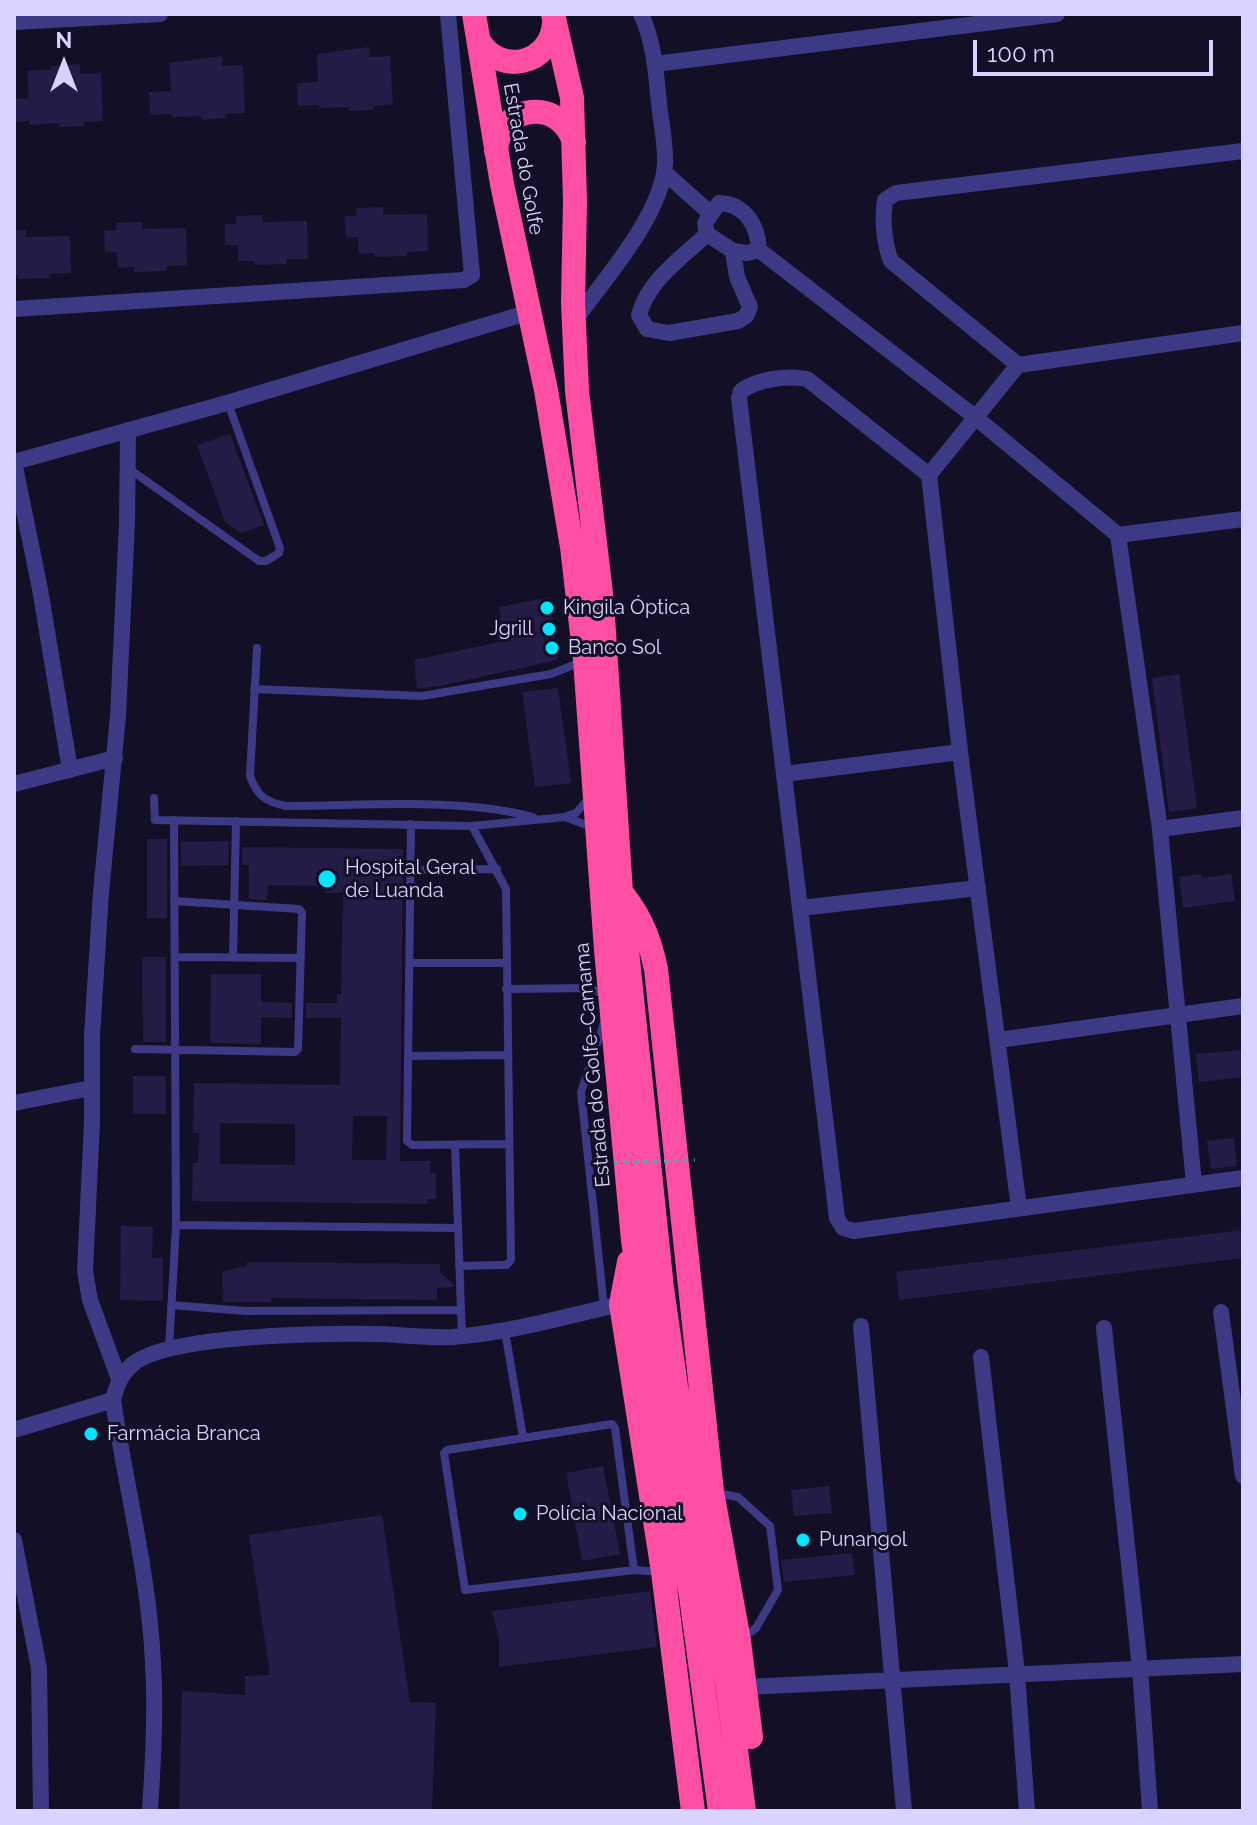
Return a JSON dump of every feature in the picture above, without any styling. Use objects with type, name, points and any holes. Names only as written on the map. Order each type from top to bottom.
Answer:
[{"type":"highway","name":"Estrada do Golfe","points":[[474,14],[514,250],[530,312]]},
{"type":"highway","name":"Estrada do Golfe","points":[[553,16],[572,98],[574,312]]},
{"type":"highway","points":[[478,39],[500,61],[525,62],[546,48],[553,30],[553,16]]},
{"type":"highway","points":[[496,153],[503,128],[513,119],[531,112],[545,113],[562,122],[570,132],[574,145]]},
{"type":"highway","name":"Estrada do Golfe-Camama","points":[[530,312],[562,480],[585,660],[599,847],[602,961],[611,1003],[633,1240],[658,1417],[691,1596],[720,1811]]},
{"type":"highway","points":[[574,312],[577,391],[602,602],[621,892],[662,1288],[727,1682],[744,1811]]},
{"type":"highway","points":[[621,892],[637,913],[649,939],[656,969],[712,1492],[739,1641],[758,1811]]},
{"type":"highway","points":[[633,1240],[613,1305],[663,1572],[693,1811]]},
{"type":"street","points":[[14,22],[160,14]]},
{"type":"street","points":[[14,309],[464,280],[472,275],[448,14]]},
{"type":"street","points":[[574,312],[647,219],[660,193],[665,163],[655,64],[651,40],[641,14]]},
{"type":"street","points":[[655,64],[1057,14]]},
{"type":"street","points":[[1018,365],[891,261],[883,213],[885,200],[896,193],[1243,151]]},
{"type":"street","points":[[664,172],[710,213]]},
{"type":"street","points":[[759,250],[747,253],[733,251],[707,234],[705,223],[719,203],[732,203],[750,218],[758,232],[759,250],[975,417],[1118,535],[1160,829],[1194,1184]]},
{"type":"street","points":[[707,234],[670,267],[643,301],[639,315],[647,329],[669,333],[738,321],[746,316],[750,307],[737,277],[733,251]]},
{"type":"street","points":[[70,770],[40,589],[14,462],[227,403],[530,312]]},
{"type":"street","points":[[1019,1208],[960,752],[929,475],[1018,365],[1243,333]]},
{"type":"street","points":[[929,475],[807,379],[796,376],[752,383],[741,391],[739,398],[837,1218],[843,1228],[854,1231],[1243,1178]]},
{"type":"street","points":[[119,1379],[90,1300],[85,1271],[98,939],[115,758],[128,430]]},
{"type":"street","points":[[1118,535],[1243,519]]},
{"type":"street","points":[[784,774],[960,752]]},
{"type":"street","points":[[14,784],[115,758]]},
{"type":"street","points":[[1160,829],[1243,818]]},
{"type":"street","points":[[800,908],[978,888]]},
{"type":"street","points":[[998,1040],[1243,1006]]},
{"type":"street","points":[[14,1103],[91,1088]]},
{"type":"street","points":[[150,1811],[153,1662],[146,1590],[113,1400],[119,1379],[135,1362],[169,1349],[208,1341],[310,1336],[462,1336],[505,1330],[613,1305]]},
{"type":"street","points":[[1221,1312],[1243,1476]]},
{"type":"street","points":[[861,1326],[904,1811]]},
{"type":"street","points":[[1104,1328],[1140,1668],[1150,1811]]},
{"type":"street","points":[[981,1357],[1017,1673],[1027,1811]]},
{"type":"street","points":[[14,1430],[113,1400]]},
{"type":"street","points":[[14,1540],[39,1668],[41,1811]]},
{"type":"street","points":[[745,1687],[1243,1664]]},
{"type":"lane","points":[[128,468],[259,561],[266,561],[279,553],[280,548],[227,403]]},
{"type":"lane","points":[[257,648],[250,776],[254,789],[271,803],[286,806],[472,806],[537,818]]},
{"type":"lane","points":[[254,689],[422,696],[551,674],[585,660]]},
{"type":"lane","points":[[154,798],[153,819],[472,826],[565,817],[576,813],[588,801],[595,786]]},
{"type":"lane","points":[[565,817],[592,827],[598,836],[599,847]]},
{"type":"lane","points":[[169,1349],[176,1225],[174,820]]},
{"type":"lane","points":[[233,957],[236,821]]},
{"type":"lane","points":[[411,824],[408,1144],[507,1144]]},
{"type":"lane","points":[[459,1266],[507,1265],[511,1260],[507,1144],[506,889],[472,826]]},
{"type":"lane","points":[[411,870],[497,869]]},
{"type":"lane","points":[[135,1049],[295,1052],[298,1049],[302,913],[299,909],[174,901]]},
{"type":"lane","points":[[175,957],[300,958]]},
{"type":"lane","points":[[410,963],[505,963]]},
{"type":"lane","points":[[582,987],[591,982]]},
{"type":"lane","points":[[506,989],[582,987],[606,995],[611,1003],[581,1092],[613,1305]]},
{"type":"lane","points":[[409,1056],[507,1055]]},
{"type":"lane","points":[[455,1145],[462,1336]]},
{"type":"lane","points":[[176,1225],[458,1228]]},
{"type":"lane","points":[[171,1305],[245,1311],[461,1310]]},
{"type":"lane","points":[[505,1330],[523,1437]]},
{"type":"lane","points":[[634,1570],[612,1424],[447,1450],[444,1453],[465,1590],[634,1570],[663,1572]]},
{"type":"lane","points":[[712,1492],[738,1497],[770,1526],[778,1590],[756,1628],[739,1641]]},
{"type":"path","points":[[604,1163],[695,1160]]},
{"type":"building","points":[[369,47],[370,57],[390,56],[393,104],[373,106],[374,110],[349,111],[349,107],[298,106],[297,83],[318,82],[317,54]]},
{"type":"building","points":[[222,56],[222,66],[243,65],[245,113],[202,120],[201,116],[150,115],[149,92],[171,91],[169,63]]},
{"type":"building","points":[[80,64],[80,74],[101,73],[103,121],[59,127],[59,123],[30,125],[30,121],[14,122],[14,99],[29,98],[27,71]]},
{"type":"building","points":[[383,207],[383,215],[427,214],[428,251],[407,252],[407,256],[359,254],[358,237],[346,238],[345,216],[357,216],[356,208]]},
{"type":"building","points":[[262,215],[263,222],[307,221],[308,259],[286,259],[287,264],[255,265],[254,261],[238,261],[238,245],[225,245],[225,224],[236,224],[236,216]]},
{"type":"building","points":[[142,222],[142,229],[186,228],[187,265],[166,266],[166,271],[134,272],[134,267],[118,268],[117,252],[105,252],[104,231],[116,230],[116,223]]},
{"type":"building","points":[[14,230],[26,230],[26,237],[70,236],[71,273],[50,274],[50,278],[18,279],[18,275],[14,275]]},
{"type":"building","points":[[230,434],[264,525],[241,533],[225,522],[197,445]]},
{"type":"building","points":[[550,597],[557,660],[417,689],[414,660],[504,641],[499,607]]},
{"type":"building","points":[[1179,674],[1197,808],[1169,812],[1152,678]]},
{"type":"building","points":[[558,688],[571,783],[535,787],[522,692]]},
{"type":"building","points":[[147,839],[167,839],[167,918],[147,918]]},
{"type":"building","points":[[229,841],[228,865],[181,866],[181,842]]},
{"type":"building","points":[[242,847],[403,849],[400,1161],[430,1161],[430,1173],[436,1173],[436,1199],[427,1199],[427,1204],[192,1201],[193,1163],[198,1163],[199,1133],[193,1133],[194,1083],[340,1085],[341,1018],[306,1018],[306,1003],[337,1003],[337,994],[341,994],[343,893],[325,893],[325,886],[268,885],[267,900],[249,899],[249,865],[242,865]],"holes":[[[353,1116],[387,1116],[386,1160],[352,1160]],[[220,1123],[295,1124],[295,1165],[220,1164]]]},
{"type":"building","points":[[1201,874],[1202,878],[1231,874],[1235,901],[1183,908],[1179,877]]},
{"type":"building","points":[[142,957],[166,957],[166,1042],[143,1042]]},
{"type":"building","points":[[211,974],[261,974],[261,1002],[292,1003],[292,1018],[261,1017],[261,1044],[210,1043]]},
{"type":"building","points":[[1241,1050],[1243,1077],[1199,1082],[1196,1054]]},
{"type":"building","points":[[133,1076],[166,1076],[166,1114],[133,1114]]},
{"type":"building","points":[[1234,1138],[1237,1166],[1211,1169],[1207,1141]]},
{"type":"building","points":[[121,1226],[153,1227],[152,1258],[163,1258],[163,1301],[120,1300]]},
{"type":"building","points":[[1243,1230],[1243,1258],[899,1300],[896,1272]]},
{"type":"building","points":[[247,1262],[440,1264],[440,1272],[453,1287],[437,1288],[437,1300],[271,1298],[271,1302],[223,1302],[222,1272],[247,1266]]},
{"type":"building","points":[[603,1466],[620,1554],[582,1561],[566,1473]]},
{"type":"building","points":[[829,1486],[832,1513],[794,1516],[791,1490]]},
{"type":"building","points":[[382,1515],[410,1702],[436,1703],[432,1811],[179,1811],[182,1691],[245,1695],[245,1676],[270,1675],[249,1535]]},
{"type":"building","points":[[852,1553],[855,1575],[784,1582],[781,1560]]},
{"type":"building","points":[[650,1591],[657,1647],[499,1667],[499,1638],[492,1611]]},
{"type":"place","name":"Kingila Óptica","points":[[547,608]]},
{"type":"place","name":"Jgrill","points":[[549,629]]},
{"type":"place","name":"Banco Sol","points":[[552,648]]},
{"type":"place","name":"Hospital Geral de Luanda","points":[[327,879]]},
{"type":"place","name":"Farmácia Branca","points":[[91,1434]]},
{"type":"place","name":"Polícia Nacional","points":[[520,1514]]},
{"type":"place","name":"Punangol","points":[[803,1540]]}]
